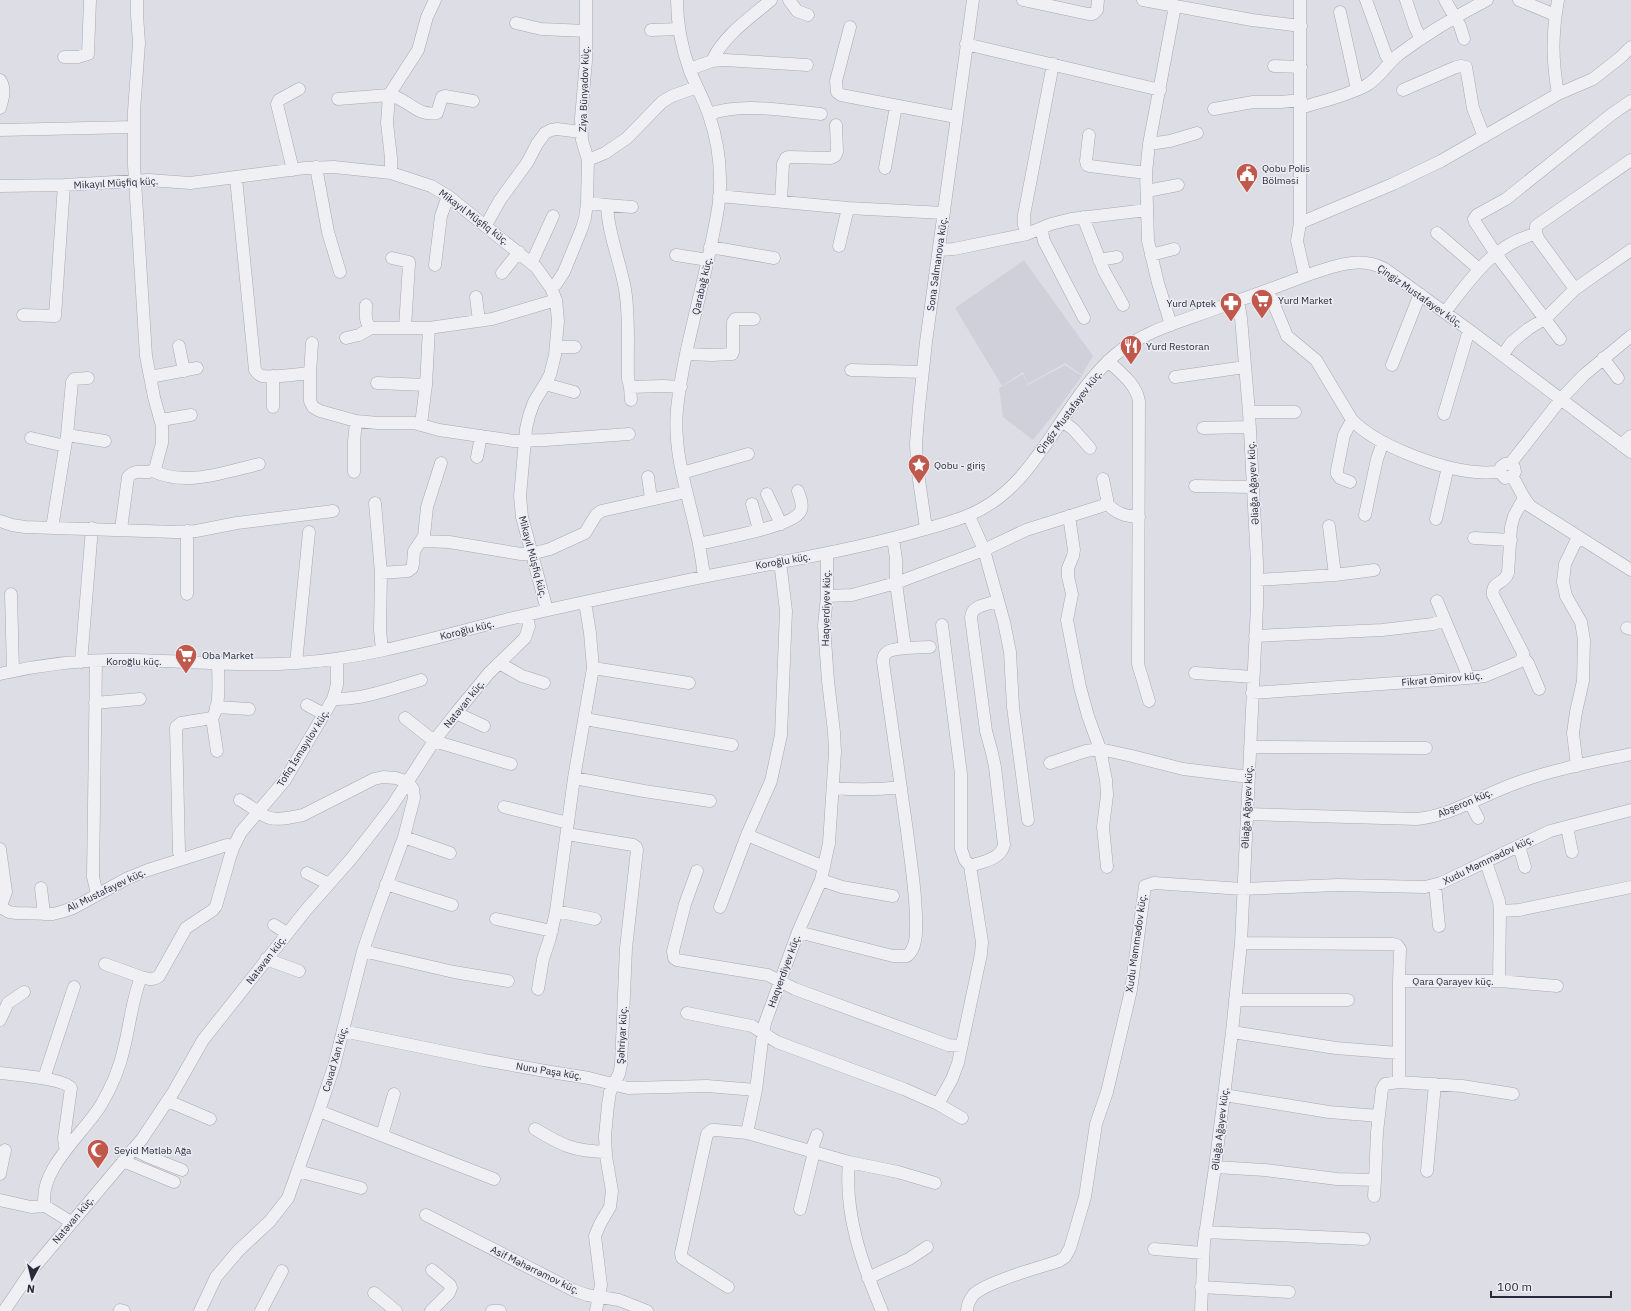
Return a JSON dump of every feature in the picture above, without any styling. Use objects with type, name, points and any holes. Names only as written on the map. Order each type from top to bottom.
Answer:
[{"type":"street","points":[[64,57],[78,57],[88,54],[90,0]]},
{"type":"street","points":[[138,0],[138,62],[134,127],[135,182],[146,356],[154,397],[163,431],[162,443],[155,469],[153,471]]},
{"type":"street","points":[[390,173],[391,158],[387,123],[389,95],[418,50],[427,17],[435,0]]},
{"type":"street","name":"Ziya Bünyadov küç.","points":[[551,288],[556,284],[564,272],[585,218],[587,203],[588,160],[581,132],[586,0]]},
{"type":"street","name":"Qarabağ küç.","points":[[677,0],[679,29],[690,70],[709,114],[720,160],[719,196],[708,260],[687,354],[677,410],[677,432],[682,473],[699,544],[704,576]]},
{"type":"street","points":[[712,61],[717,50],[724,42],[771,0]]},
{"type":"street","points":[[789,0],[797,11],[808,15]]},
{"type":"street","name":"Sona Salmanova küç.","points":[[926,528],[917,466],[916,443],[922,372],[940,250],[956,117],[973,0]]},
{"type":"street","points":[[1023,0],[1093,14],[1097,10],[1098,0]]},
{"type":"street","points":[[1143,0],[1175,6],[1199,5],[1252,20],[1301,26]]},
{"type":"street","points":[[1300,0],[1300,223],[1297,241],[1305,276]]},
{"type":"street","points":[[1366,0],[1390,62]]},
{"type":"street","points":[[1406,0],[1421,39]]},
{"type":"street","points":[[1445,0],[1455,17],[1464,39]]},
{"type":"street","points":[[1214,109],[1253,102],[1301,104],[1357,89],[1368,84],[1379,75],[1390,62],[1421,39],[1455,17],[1487,0]]},
{"type":"street","points":[[1519,0],[1555,15]]},
{"type":"street","points":[[1558,0],[1555,15],[1552,58],[1558,94]]},
{"type":"street","points":[[1171,325],[1158,283],[1148,241],[1146,173],[1149,144],[1175,6]]},
{"type":"street","points":[[1340,12],[1357,89]]},
{"type":"street","points":[[516,23],[541,29],[586,31]]},
{"type":"street","points":[[850,28],[836,81],[837,92],[848,97],[956,117]]},
{"type":"street","points":[[651,30],[679,29]]},
{"type":"street","points":[[966,44],[1160,90]]},
{"type":"street","points":[[1300,223],[1414,175],[1558,94],[1598,75],[1631,47]]},
{"type":"street","points":[[690,70],[712,61],[725,60],[807,65]]},
{"type":"street","points":[[1027,234],[1024,225],[1024,215],[1053,64]]},
{"type":"street","points":[[1274,66],[1301,67]]},
{"type":"street","points":[[1403,90],[1456,67],[1466,67],[1473,108],[1484,137]]},
{"type":"street","points":[[0,80],[4,90],[0,108]]},
{"type":"street","points":[[588,160],[605,153],[627,138],[662,102],[672,96],[697,87]]},
{"type":"street","points":[[293,170],[277,107],[278,100],[299,90]]},
{"type":"street","points":[[338,99],[389,95],[403,99],[409,106],[419,112],[433,114],[437,113],[442,97],[445,96],[473,101]]},
{"type":"street","points":[[1560,339],[1546,318],[1496,254],[1474,222],[1474,219],[1477,215],[1506,199],[1612,114],[1631,101]]},
{"type":"street","points":[[885,168],[896,106]]},
{"type":"street","points":[[709,114],[724,109],[738,108],[821,114]]},
{"type":"street","points":[[781,201],[783,164],[786,158],[832,158],[837,152],[836,125]]},
{"type":"street","points":[[0,130],[134,127]]},
{"type":"street","points":[[486,225],[500,200],[527,163],[537,144],[545,133],[558,129],[581,132]]},
{"type":"street","points":[[1149,144],[1170,141],[1197,133]]},
{"type":"street","points":[[1089,135],[1086,161],[1087,165],[1146,173]]},
{"type":"street","points":[[1576,289],[1539,240],[1536,234],[1536,226],[1631,160]]},
{"type":"street","points":[[316,167],[328,232],[340,272]]},
{"type":"street","name":"Mikayıl Müşfiq küç.","points":[[0,186],[162,181],[190,183],[316,167],[341,167],[390,173],[431,186],[448,196],[486,225],[532,262],[551,288],[556,300],[558,321],[553,366],[546,384],[531,409],[525,441],[520,506],[531,554],[547,610]]},
{"type":"street","points":[[236,178],[255,370],[261,376],[310,373]]},
{"type":"street","points":[[23,315],[55,316],[64,185]]},
{"type":"street","points":[[1147,191],[1178,185]]},
{"type":"street","points":[[435,265],[441,216],[448,196]]},
{"type":"street","points":[[719,196],[848,208],[944,214]]},
{"type":"street","points":[[587,203],[632,207]]},
{"type":"street","points":[[607,205],[609,227],[625,290],[631,400]]},
{"type":"street","points":[[839,246],[848,208]]},
{"type":"street","points":[[940,250],[954,250],[1027,234],[1060,222],[1083,217],[1147,210]]},
{"type":"street","points":[[532,262],[553,216]]},
{"type":"street","points":[[1083,217],[1099,260],[1123,305]]},
{"type":"street","points":[[1041,228],[1044,241],[1084,318]]},
{"type":"street","points":[[1437,233],[1479,269]]},
{"type":"street","points":[[1445,312],[1479,269],[1496,254],[1526,236],[1536,234]]},
{"type":"street","points":[[710,247],[774,258]]},
{"type":"street","points":[[1151,254],[1174,249]]},
{"type":"street","points":[[1503,355],[1511,343],[1528,329],[1546,318],[1576,289],[1631,250]]},
{"type":"street","points":[[502,273],[519,252]]},
{"type":"street","points":[[676,255],[708,260]]},
{"type":"street","points":[[1099,260],[1117,257]]},
{"type":"street","points":[[392,258],[409,262],[405,327]]},
{"type":"street","name":"Çingiz Mustafayev küç.","points":[[926,528],[969,516],[994,502],[1013,487],[1093,377],[1108,361],[1129,345],[1171,325],[1305,276],[1341,265],[1359,262],[1368,263],[1386,269],[1631,452]]},
{"type":"street","points":[[1268,290],[1287,336],[1316,360],[1352,420],[1359,427],[1383,442],[1416,456],[1448,466],[1477,472],[1500,472]]},
{"type":"street","points":[[1392,365],[1420,294]]},
{"type":"street","points":[[476,297],[479,321]]},
{"type":"street","points":[[346,338],[359,335],[371,328],[429,328],[502,317],[556,300]]},
{"type":"street","name":"Əliağa Ağayev küç.","points":[[1200,1311],[1205,1232],[1215,1167],[1236,1000],[1241,943],[1242,889],[1249,777],[1252,677],[1255,636],[1257,580],[1250,427],[1246,367],[1238,301]]},
{"type":"street","points":[[366,305],[366,317],[368,325],[371,328]]},
{"type":"street","points":[[687,354],[732,354],[733,322],[735,319],[754,319]]},
{"type":"street","points":[[421,424],[426,385],[429,328]]},
{"type":"street","points":[[1444,414],[1469,330]]},
{"type":"street","points":[[1500,472],[1503,465],[1510,464],[1561,399],[1584,375],[1631,336]]},
{"type":"street","points":[[312,343],[310,401],[313,407],[320,411],[356,421],[378,424],[406,422],[421,424],[439,430],[525,441],[628,434]]},
{"type":"street","points":[[179,346],[184,371]]},
{"type":"street","points":[[556,347],[575,347]]},
{"type":"street","points":[[1603,358],[1618,378]]},
{"type":"street","points":[[1108,361],[1133,386],[1138,393],[1140,402],[1138,664],[1149,701]]},
{"type":"street","points":[[1175,377],[1246,367]]},
{"type":"street","points":[[150,377],[196,368]]},
{"type":"street","points":[[851,370],[922,372]]},
{"type":"street","points":[[273,376],[273,407]]},
{"type":"street","points":[[52,528],[66,441],[72,382],[74,379],[88,378]]},
{"type":"street","points":[[377,383],[426,385]]},
{"type":"street","points":[[546,384],[574,392]]},
{"type":"street","points":[[630,387],[681,387]]},
{"type":"street","points":[[1249,412],[1295,412]]},
{"type":"street","points":[[161,420],[191,415]]},
{"type":"street","points":[[1350,482],[1340,478],[1337,474],[1337,470],[1344,435],[1352,420]]},
{"type":"street","points":[[354,472],[356,421]]},
{"type":"street","points":[[1062,421],[1090,448]]},
{"type":"street","points":[[1203,428],[1250,427]]},
{"type":"street","points":[[477,457],[481,436]]},
{"type":"street","points":[[1621,445],[1631,436]]},
{"type":"street","points":[[31,438],[66,441],[105,441]]},
{"type":"street","points":[[1364,515],[1377,459],[1383,442]]},
{"type":"street","points":[[682,473],[748,454]]},
{"type":"street","points":[[381,573],[408,571],[412,568],[414,551],[422,541],[427,507],[440,463]]},
{"type":"street","points":[[121,529],[128,477],[132,472],[153,471],[168,476],[191,478],[259,464]]},
{"type":"street","points":[[1510,464],[1515,469],[1512,476]]},
{"type":"street","points":[[1436,520],[1448,466]]},
{"type":"street","points":[[1500,472],[1505,478],[1512,476]]},
{"type":"street","points":[[1512,476],[1530,506],[1578,537],[1630,567]]},
{"type":"street","points":[[648,477],[651,499]]},
{"type":"street","points":[[1103,479],[1108,504],[1112,509],[1124,516],[1139,517]]},
{"type":"street","points":[[1195,486],[1253,487]]},
{"type":"street","points":[[699,544],[781,524],[797,516],[802,508],[798,491]]},
{"type":"street","points":[[422,541],[450,542],[521,554],[531,554],[550,550],[586,533],[596,515],[601,511],[686,492]]},
{"type":"street","points":[[768,494],[781,524]]},
{"type":"street","points":[[1524,498],[1514,516],[1511,527],[1507,577],[1494,586],[1492,590],[1493,595],[1523,652],[1523,657],[1528,663],[1539,689]]},
{"type":"street","points":[[375,503],[381,573],[379,615],[382,650]]},
{"type":"street","points":[[752,504],[759,530]]},
{"type":"street","points":[[827,596],[852,595],[896,583],[984,550],[1026,530],[1108,504]]},
{"type":"street","points":[[0,521],[12,525],[52,528],[187,531],[237,523],[333,512]]},
{"type":"street","points":[[969,516],[984,550],[1004,622],[1010,652],[1014,707],[1028,820]]},
{"type":"street","points":[[1070,516],[1074,556],[1068,568],[1068,577],[1072,594],[1067,620],[1080,687],[1088,716],[1100,749],[1107,795],[1103,827],[1107,867]]},
{"type":"street","points":[[1329,526],[1335,574]]},
{"type":"street","points":[[80,662],[92,528]]},
{"type":"street","name":"Koroğlu küç.","points":[[0,674],[13,671],[96,661],[132,660],[296,663],[336,658],[382,650],[547,610],[704,576],[827,553],[893,538],[926,528]]},
{"type":"street","points":[[186,594],[187,531]]},
{"type":"street","points":[[296,663],[309,532]]},
{"type":"street","points":[[1577,766],[1573,734],[1583,681],[1584,640],[1581,622],[1566,596],[1563,582],[1565,564],[1578,537]]},
{"type":"street","points":[[893,538],[896,559],[896,583],[905,648]]},
{"type":"street","points":[[1474,538],[1511,540]]},
{"type":"street","name":"Haqverdiyev küç.","points":[[747,1133],[756,1090],[763,1033],[768,1014],[798,932],[820,880],[829,843],[833,788],[834,732],[824,626],[827,596],[827,553]]},
{"type":"street","points":[[720,907],[747,835],[771,781],[781,735],[786,611],[780,561]]},
{"type":"street","points":[[1257,580],[1374,570]]},
{"type":"street","points":[[10,594],[13,671]]},
{"type":"street","points":[[970,866],[994,857],[1003,850],[1004,845],[995,767],[986,731],[971,618],[971,613],[974,608],[997,601]]},
{"type":"street","points":[[538,989],[543,959],[552,932],[556,910],[574,778],[593,668],[590,633],[584,602]]},
{"type":"street","points":[[1437,602],[1466,668],[1468,678]]},
{"type":"street","name":"Natəvan küç.","points":[[4,1311],[22,1283],[133,1149],[168,1101],[203,1040],[287,933],[373,832],[408,782],[434,741],[499,663],[525,638],[528,626],[527,615]]},
{"type":"street","points":[[1255,636],[1382,630],[1433,624],[1444,620]]},
{"type":"street","points":[[938,1104],[952,1079],[958,1063],[981,954],[982,942],[970,866],[965,860],[961,849],[961,774],[942,625]]},
{"type":"street","points":[[798,932],[893,956],[907,956],[912,952],[916,933],[916,912],[901,787],[883,658],[887,651],[905,648],[930,647]]},
{"type":"street","name":"Fikrət Əmirov küç.","points":[[1252,693],[1468,678],[1491,674],[1519,662],[1523,657]]},
{"type":"street","name":"Tofiq İsmayılov küç.","points":[[141,977],[154,980],[159,976],[186,928],[213,910],[216,906],[234,846],[246,826],[285,780],[333,699],[337,685],[336,658]]},
{"type":"street","points":[[96,661],[93,877],[97,894]]},
{"type":"street","points":[[217,751],[214,712],[218,662]]},
{"type":"street","points":[[499,663],[522,676],[544,683]]},
{"type":"street","points":[[593,668],[689,683]]},
{"type":"street","points":[[1195,673],[1252,677]]},
{"type":"street","points":[[333,699],[349,699],[368,695],[421,680]]},
{"type":"street","points":[[95,703],[140,699]]},
{"type":"street","points":[[306,706],[324,714]]},
{"type":"street","points":[[181,859],[179,852],[176,727],[181,723],[214,712],[249,709]]},
{"type":"street","points":[[456,713],[484,726]]},
{"type":"street","points":[[405,718],[434,741],[511,764]]},
{"type":"street","points":[[585,719],[732,745]]},
{"type":"street","points":[[1250,747],[1426,748]]},
{"type":"street","points":[[1050,763],[1086,751],[1100,749],[1183,769],[1249,777]]},
{"type":"street","name":"Abşeron küç.","points":[[1247,814],[1417,819],[1440,815],[1520,781],[1631,754]]},
{"type":"street","points":[[240,800],[265,816],[271,818],[303,815],[374,779],[383,777],[396,778],[408,782]]},
{"type":"street","points":[[574,778],[710,801]]},
{"type":"street","name":"Cavad Xan küç.","points":[[200,1311],[210,1288],[238,1250],[270,1222],[288,1198],[319,1111],[343,1030],[363,951],[404,837],[414,798],[413,789],[408,782]]},
{"type":"street","points":[[833,788],[879,790],[901,787]]},
{"type":"street","points":[[1470,803],[1478,818]]},
{"type":"street","name":"Şəhriyar küç.","points":[[504,807],[567,828],[633,845],[637,850],[626,948],[621,1065],[619,1074],[610,1092],[608,1105],[606,1152],[612,1191],[610,1207],[595,1236],[601,1285],[596,1311]]},
{"type":"street","name":"Xudu Məmmədov küç.","points":[[967,1311],[970,1300],[974,1294],[986,1287],[1059,1261],[1065,1257],[1070,1248],[1085,1197],[1096,1124],[1107,1092],[1131,990],[1145,886],[1154,883],[1242,889],[1338,885],[1425,887],[1435,885],[1550,831],[1631,810]]},
{"type":"street","points":[[1567,827],[1572,852]]},
{"type":"street","points":[[747,835],[824,867]]},
{"type":"street","points":[[404,837],[450,853]]},
{"type":"street","name":"Alı Mustafayev küç.","points":[[0,908],[9,912],[44,914],[60,912],[73,908],[97,894],[148,870],[227,845],[234,846]]},
{"type":"street","points":[[1519,846],[1525,867]]},
{"type":"street","points":[[0,848],[6,892],[0,908]]},
{"type":"street","name":"Qara Qarayev küç.","points":[[1241,943],[1392,944],[1397,945],[1400,949],[1399,981],[1498,981],[1500,911],[1497,894],[1486,862]]},
{"type":"street","points":[[697,871],[685,904],[673,950],[674,958],[683,962],[768,975],[781,980],[795,989],[948,1045],[961,1046]]},
{"type":"street","points":[[307,873],[329,884]]},
{"type":"street","points":[[820,880],[842,887],[893,896]]},
{"type":"street","points":[[386,884],[452,905]]},
{"type":"street","points":[[1435,885],[1439,926]]},
{"type":"street","points":[[41,888],[44,914]]},
{"type":"street","points":[[1500,911],[1519,910],[1631,888]]},
{"type":"street","points":[[556,910],[595,919]]},
{"type":"street","points":[[496,919],[552,932]]},
{"type":"street","points":[[274,925],[287,933]]},
{"type":"street","points":[[363,951],[454,972],[508,981]]},
{"type":"street","points":[[266,959],[299,971]]},
{"type":"street","points":[[45,1206],[44,1193],[53,1171],[66,1148],[93,1117],[111,1084],[121,1061],[134,998],[141,977],[105,964]]},
{"type":"street","points":[[1399,981],[1399,1082]]},
{"type":"street","points":[[1498,981],[1557,986]]},
{"type":"street","points":[[44,1078],[74,987]]},
{"type":"street","points":[[0,1020],[8,1003],[24,992]]},
{"type":"street","points":[[1236,1000],[1348,1000]]},
{"type":"street","points":[[687,1013],[746,1024],[758,1028],[777,1042],[904,1089],[938,1104],[962,1118]]},
{"type":"street","name":"Nuru Paşa küç.","points":[[343,1030],[484,1060],[589,1078],[628,1088],[707,1086],[756,1090]]},
{"type":"street","points":[[1232,1032],[1336,1048],[1398,1053]]},
{"type":"street","points":[[0,1073],[44,1078],[68,1084],[71,1088],[64,1138],[66,1148]]},
{"type":"street","points":[[1374,1196],[1375,1152],[1382,1089],[1385,1084],[1399,1082],[1435,1084],[1480,1088],[1512,1094]]},
{"type":"street","points":[[1427,1171],[1435,1084]]},
{"type":"street","points":[[382,1135],[394,1094]]},
{"type":"street","points":[[1224,1095],[1329,1112],[1379,1116]]},
{"type":"street","points":[[168,1101],[210,1119]]},
{"type":"street","points":[[319,1111],[494,1179]]},
{"type":"street","points":[[535,1130],[568,1147],[578,1150],[606,1152]]},
{"type":"street","points":[[728,1287],[682,1258],[681,1254],[708,1134],[712,1130],[747,1133],[849,1162],[903,1173],[935,1183]]},
{"type":"street","points":[[800,1209],[817,1135]]},
{"type":"street","points":[[133,1149],[182,1170]]},
{"type":"street","points":[[0,1174],[5,1150]]},
{"type":"street","points":[[123,1160],[174,1182]]},
{"type":"street","points":[[849,1162],[851,1213],[858,1246],[868,1278],[882,1311]]},
{"type":"street","points":[[1215,1167],[1265,1170],[1337,1180],[1375,1180]]},
{"type":"street","points":[[298,1171],[361,1188]]},
{"type":"street","points":[[0,1200],[31,1207],[45,1206],[71,1222]]},
{"type":"street","name":"Asif Məhərrəmov küç.","points":[[426,1215],[573,1290],[587,1295],[619,1300],[648,1311]]},
{"type":"street","points":[[1205,1232],[1364,1240]]},
{"type":"street","points":[[868,1278],[909,1259],[927,1248]]},
{"type":"street","points":[[1154,1249],[1203,1253]]},
{"type":"street","points":[[431,1311],[452,1288],[432,1270]]},
{"type":"street","points":[[260,1311],[282,1271]]},
{"type":"street","points":[[1201,1287],[1289,1292]]},
{"type":"street","points":[[374,1293],[396,1311]]},
{"type":"street","points":[[492,1311],[500,1311]]},
{"type":"shaded area","points":[[1024,260],[1093,356],[1082,375],[1065,363],[1028,384],[1023,372],[1002,386],[955,308]]},
{"type":"shaded area","points":[[1065,365],[1082,376],[1033,440],[1003,417],[999,388],[1023,374],[1028,385]]},
{"type":"place","name":"Qobu Polis Bölməsi","points":[[1247,194]]},
{"type":"place","name":"Yurd Market","points":[[1262,320]]},
{"type":"place","name":"Yurd Aptek","points":[[1231,322]]},
{"type":"place","name":"Yurd Restoran","points":[[1131,366]]},
{"type":"place","name":"Qobu - giriş","points":[[919,484]]},
{"type":"place","name":"Oba Market","points":[[186,674]]},
{"type":"place","name":"Seyid Mətləb Ağa","points":[[98,1170]]}]
